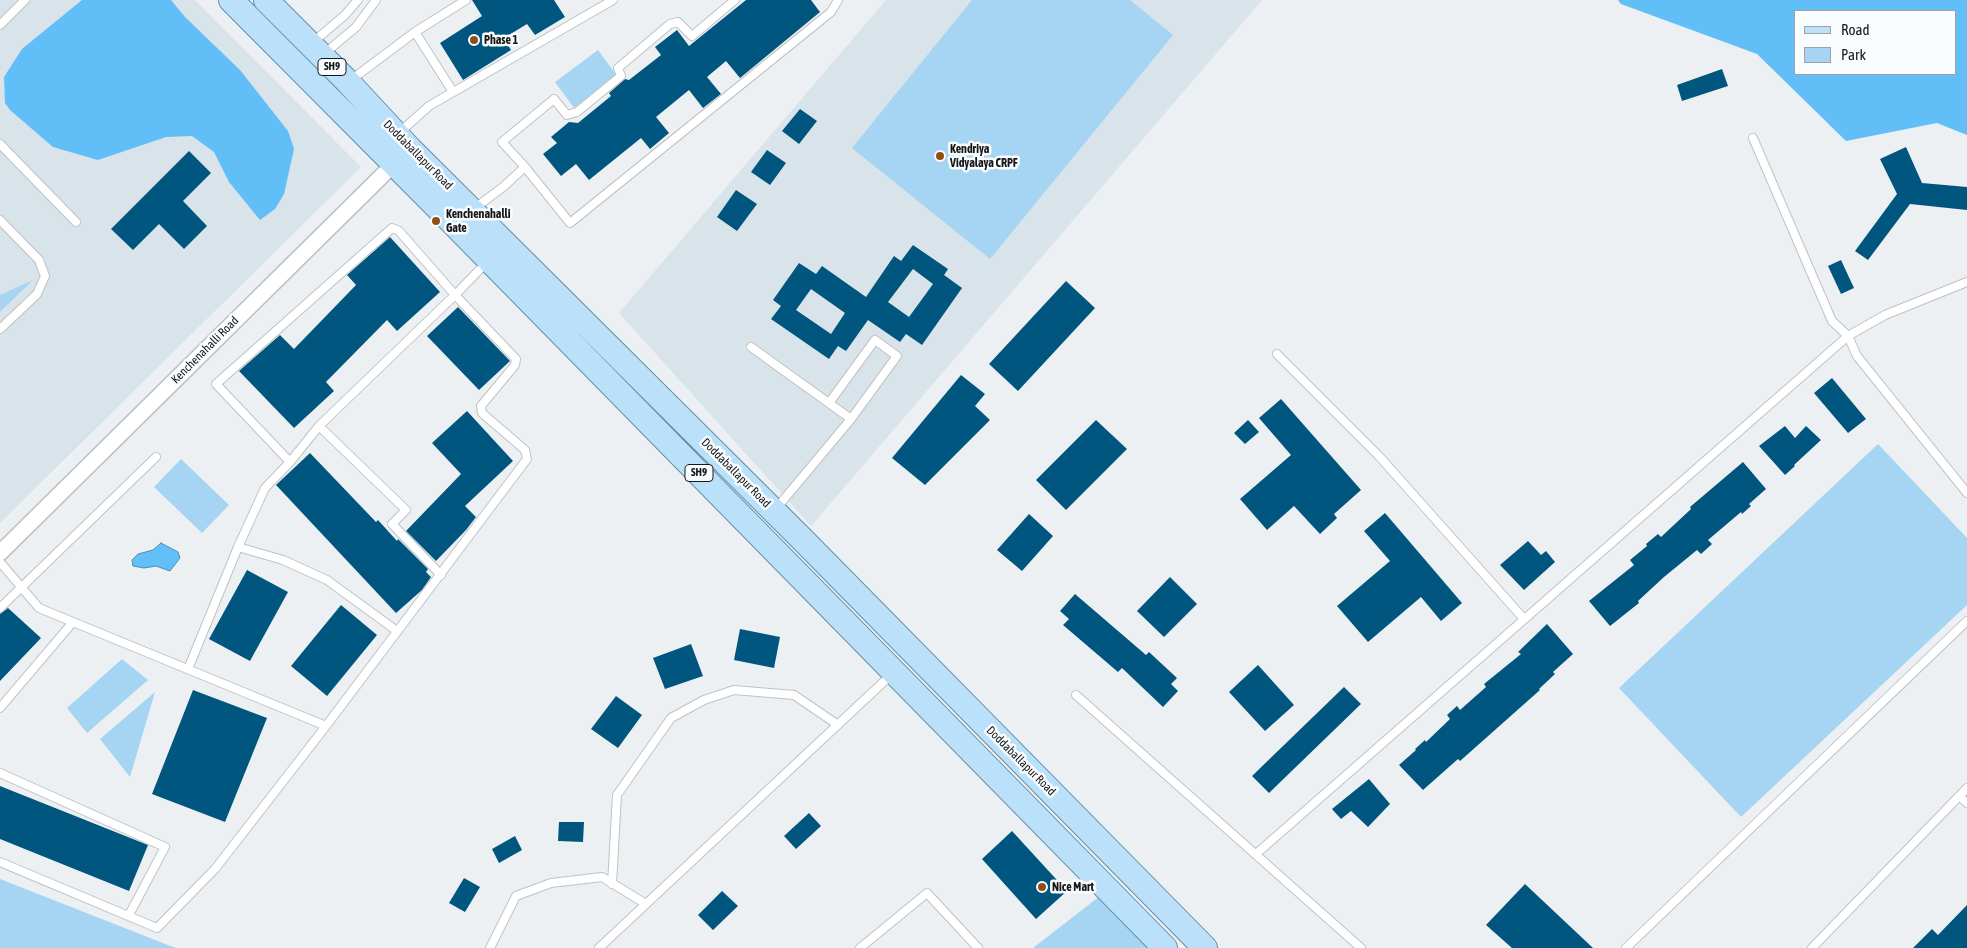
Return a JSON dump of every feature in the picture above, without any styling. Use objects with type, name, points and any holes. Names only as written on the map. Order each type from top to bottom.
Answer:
[{"type":"main road","name":"Doddaballapur Road","points":[[232,0],[400,149],[473,209],[1205,948]]},
{"type":"main road","name":"Doddaballapur Road","points":[[266,0],[348,82],[490,259],[1165,948]]},
{"type":"street","name":"Kenchenahalli Road","points":[[0,553],[400,149]]},
{"type":"lane","points":[[0,25],[25,0]]},
{"type":"lane","points":[[316,51],[358,0]]},
{"type":"lane","points":[[316,51],[356,27],[376,0]]},
{"type":"lane","points":[[348,82],[415,32],[466,0]]},
{"type":"lane","points":[[400,149],[429,106],[613,0]]},
{"type":"lane","points":[[735,0],[692,36],[678,22],[670,24],[618,68],[621,76],[577,112],[567,115],[554,99],[502,142],[525,167],[570,223],[831,12],[838,0]]},
{"type":"lane","points":[[415,32],[452,92]]},
{"type":"lane","points":[[1753,138],[1832,321],[1848,336],[1857,356],[1967,493]]},
{"type":"lane","points":[[0,144],[76,222]]},
{"type":"lane","points":[[473,209],[503,187],[525,167]]},
{"type":"lane","points":[[0,220],[39,260],[45,276],[37,294],[0,329]]},
{"type":"lane","points":[[0,862],[157,928],[215,869],[441,575],[527,459],[525,450],[482,413],[482,406],[515,365],[516,359],[455,295],[399,231],[392,228],[216,384],[290,462]]},
{"type":"lane","points":[[188,669],[238,547],[265,488],[290,462],[319,426],[490,259]]},
{"type":"lane","points":[[1256,854],[1848,336],[1885,316],[1967,282]]},
{"type":"lane","points":[[774,511],[851,419],[897,356],[875,340],[829,403]]},
{"type":"lane","points":[[751,347],[851,419]]},
{"type":"lane","points":[[1277,354],[1378,455],[1524,620]]},
{"type":"lane","points":[[319,426],[406,510],[392,524],[441,575]]},
{"type":"lane","points":[[0,608],[156,457]]},
{"type":"lane","points":[[238,547],[283,560],[327,580],[397,631]]},
{"type":"lane","points":[[0,562],[39,608],[326,726]]},
{"type":"lane","points":[[1626,948],[1967,621]]},
{"type":"lane","points":[[0,708],[73,622]]},
{"type":"lane","points":[[599,948],[895,672]]},
{"type":"lane","points":[[612,884],[617,795],[671,718],[704,700],[734,690],[794,694],[838,725]]},
{"type":"lane","points":[[1076,694],[1361,948]]},
{"type":"lane","points":[[0,773],[165,847],[128,916]]},
{"type":"lane","points":[[1812,948],[1967,788]]},
{"type":"lane","points":[[1959,796],[1967,803]]},
{"type":"lane","points":[[490,948],[516,896],[551,883],[602,878],[646,904]]},
{"type":"lane","points":[[860,948],[927,894],[978,948]]},
{"type":"shaded area","points":[[0,0],[195,0],[361,167],[0,523]]},
{"type":"shaded area","points":[[82,0],[171,0],[185,17],[240,70],[288,131],[294,149],[284,194],[275,209],[260,220],[229,182],[214,152],[192,136],[166,137],[98,160],[53,147],[10,110],[5,103],[4,77],[22,49]]},
{"type":"shaded area","name":"Kendriya Vidyalaya CRPF","points":[[886,0],[1262,0],[811,526],[619,313]]},
{"type":"shaded area","points":[[1618,0],[1967,0],[1967,135],[1937,123],[1846,141],[1757,54],[1621,4]]},
{"type":"shaded area","points":[[161,543],[178,552],[180,558],[170,571],[156,566],[144,568],[133,566],[132,560],[138,554],[153,550]]},
{"type":"green space","points":[[972,0],[1130,0],[1173,35],[990,259],[852,148]]},
{"type":"green space","points":[[598,50],[617,76],[574,108],[555,82]]},
{"type":"green space","points":[[33,280],[0,312],[0,295]]},
{"type":"green space","points":[[1878,444],[1967,538],[1967,605],[1741,817],[1619,688]]},
{"type":"green space","points":[[181,459],[229,505],[202,533],[154,487]]},
{"type":"green space","points":[[122,659],[148,680],[87,733],[67,708]]},
{"type":"green space","points":[[155,692],[130,777],[100,739]]},
{"type":"green space","points":[[0,879],[173,947],[177,948],[0,948]]},
{"type":"green space","points":[[1100,896],[1149,948],[1033,948]]},
{"type":"building","name":"Phase 1","points":[[472,0],[554,0],[565,17],[535,35],[527,24],[504,38],[511,50],[463,80],[440,43],[482,16]]},
{"type":"building","points":[[746,0],[811,0],[820,12],[740,78],[726,61],[707,77],[721,94],[703,108],[689,90],[656,117],[669,133],[650,149],[641,138],[589,180],[576,164],[561,176],[543,154],[557,143],[551,137],[569,122],[578,123],[611,96],[609,93],[625,79],[629,80],[661,55],[655,47],[677,30],[689,46]]},
{"type":"building","points":[[1722,69],[1728,86],[1682,101],[1677,85]]},
{"type":"building","points":[[800,109],[817,121],[799,144],[782,131]]},
{"type":"building","points":[[1906,147],[1922,183],[1967,187],[1967,210],[1910,204],[1868,260],[1855,251],[1897,194],[1880,159]]},
{"type":"building","points":[[767,150],[786,163],[770,185],[751,172]]},
{"type":"building","points":[[189,151],[211,173],[183,201],[207,226],[184,249],[159,224],[133,250],[111,229]]},
{"type":"building","points":[[736,190],[757,204],[737,231],[717,217]]},
{"type":"building","points":[[390,237],[440,292],[397,331],[387,320],[326,382],[334,391],[294,428],[239,371],[280,335],[294,349],[356,285],[347,275]]},
{"type":"building","points":[[913,245],[948,269],[944,275],[962,288],[922,345],[906,334],[900,342],[868,320],[846,351],[838,346],[829,359],[771,319],[781,306],[773,300],[799,263],[816,274],[822,266],[866,297],[894,256],[901,261]],"holes":[[[913,269],[933,284],[909,317],[888,302]],[[811,289],[845,313],[831,334],[796,310]]]},
{"type":"building","points":[[1841,260],[1854,288],[1841,294],[1828,266]]},
{"type":"building","points":[[1066,281],[1095,308],[1018,391],[989,364]]},
{"type":"building","points":[[458,307],[510,361],[479,390],[427,336]]},
{"type":"building","points":[[961,375],[985,394],[975,406],[990,420],[925,485],[892,458]]},
{"type":"building","points":[[1832,378],[1866,419],[1848,433],[1814,393]]},
{"type":"building","points":[[1281,399],[1361,490],[1334,514],[1337,518],[1320,534],[1294,506],[1267,530],[1240,499],[1291,455],[1259,418]]},
{"type":"building","points":[[467,411],[513,461],[465,506],[476,517],[436,561],[406,531],[461,474],[432,443]]},
{"type":"building","points":[[1096,420],[1127,449],[1066,510],[1036,480]]},
{"type":"building","points":[[1248,420],[1259,432],[1245,444],[1234,433]]},
{"type":"building","points":[[1785,426],[1795,438],[1806,426],[1821,440],[1785,475],[1759,446]]},
{"type":"building","points":[[310,453],[376,522],[378,520],[397,541],[398,539],[428,569],[426,572],[431,577],[422,590],[396,613],[276,485]]},
{"type":"building","points":[[1743,462],[1766,489],[1749,504],[1751,506],[1742,514],[1741,512],[1708,540],[1712,544],[1701,554],[1697,550],[1664,577],[1638,601],[1639,603],[1610,626],[1589,601],[1634,565],[1630,560],[1647,546],[1646,544],[1658,534],[1661,537],[1691,509],[1690,507]]},
{"type":"building","points":[[1385,513],[1462,603],[1441,621],[1421,597],[1368,642],[1337,606],[1390,561],[1364,531]]},
{"type":"building","points":[[1029,514],[1053,536],[1022,571],[997,550]]},
{"type":"building","points":[[1528,541],[1541,555],[1546,551],[1555,562],[1524,590],[1500,565]]},
{"type":"building","points":[[247,570],[288,592],[250,661],[209,639]]},
{"type":"building","points":[[1170,577],[1197,604],[1164,637],[1137,611]]},
{"type":"building","points":[[1075,594],[1146,655],[1149,652],[1177,678],[1171,684],[1178,691],[1163,707],[1122,668],[1118,672],[1063,625],[1069,619],[1060,611]]},
{"type":"building","points":[[341,605],[377,635],[327,696],[291,666]]},
{"type":"building","points":[[8,608],[41,638],[0,681],[0,614]]},
{"type":"building","points":[[1547,624],[1573,654],[1553,672],[1555,674],[1540,690],[1460,761],[1458,759],[1423,790],[1399,765],[1450,719],[1447,715],[1457,706],[1460,710],[1486,687],[1484,684],[1521,654],[1518,652]]},
{"type":"building","points":[[740,629],[780,637],[774,668],[734,660]]},
{"type":"building","points":[[691,644],[703,676],[665,689],[653,658]]},
{"type":"building","points":[[1258,665],[1294,705],[1265,731],[1229,692]]},
{"type":"building","points":[[1344,687],[1361,704],[1269,793],[1252,776]]},
{"type":"building","points":[[193,690],[267,718],[225,822],[152,794]]},
{"type":"building","points":[[616,696],[642,715],[618,748],[591,729]]},
{"type":"building","points":[[1369,779],[1390,804],[1368,827],[1351,811],[1341,819],[1332,809]]},
{"type":"building","points":[[0,786],[148,845],[129,891],[0,839]]},
{"type":"building","points":[[809,813],[821,826],[796,849],[784,836]]},
{"type":"building","points":[[559,822],[584,822],[583,842],[558,841]]},
{"type":"building","points":[[1012,831],[1067,891],[1036,919],[982,859]]},
{"type":"building","points":[[515,836],[522,850],[499,863],[492,849]]},
{"type":"building","points":[[464,878],[480,887],[465,912],[449,903]]},
{"type":"building","points":[[1525,884],[1593,948],[1512,948],[1486,925]]},
{"type":"building","points":[[722,891],[738,906],[713,930],[698,915]]},
{"type":"building","points":[[1967,905],[1967,948],[1913,948],[1932,929],[1938,935]]},
{"type":"place","name":"Phase 1","points":[[474,40]]},
{"type":"place","name":"Kendriya Vidyalaya CRPF","points":[[940,156]]},
{"type":"place","name":"Kenchenahalli Gate","points":[[436,221]]},
{"type":"place","name":"Nice Mart","points":[[1042,887]]}]
